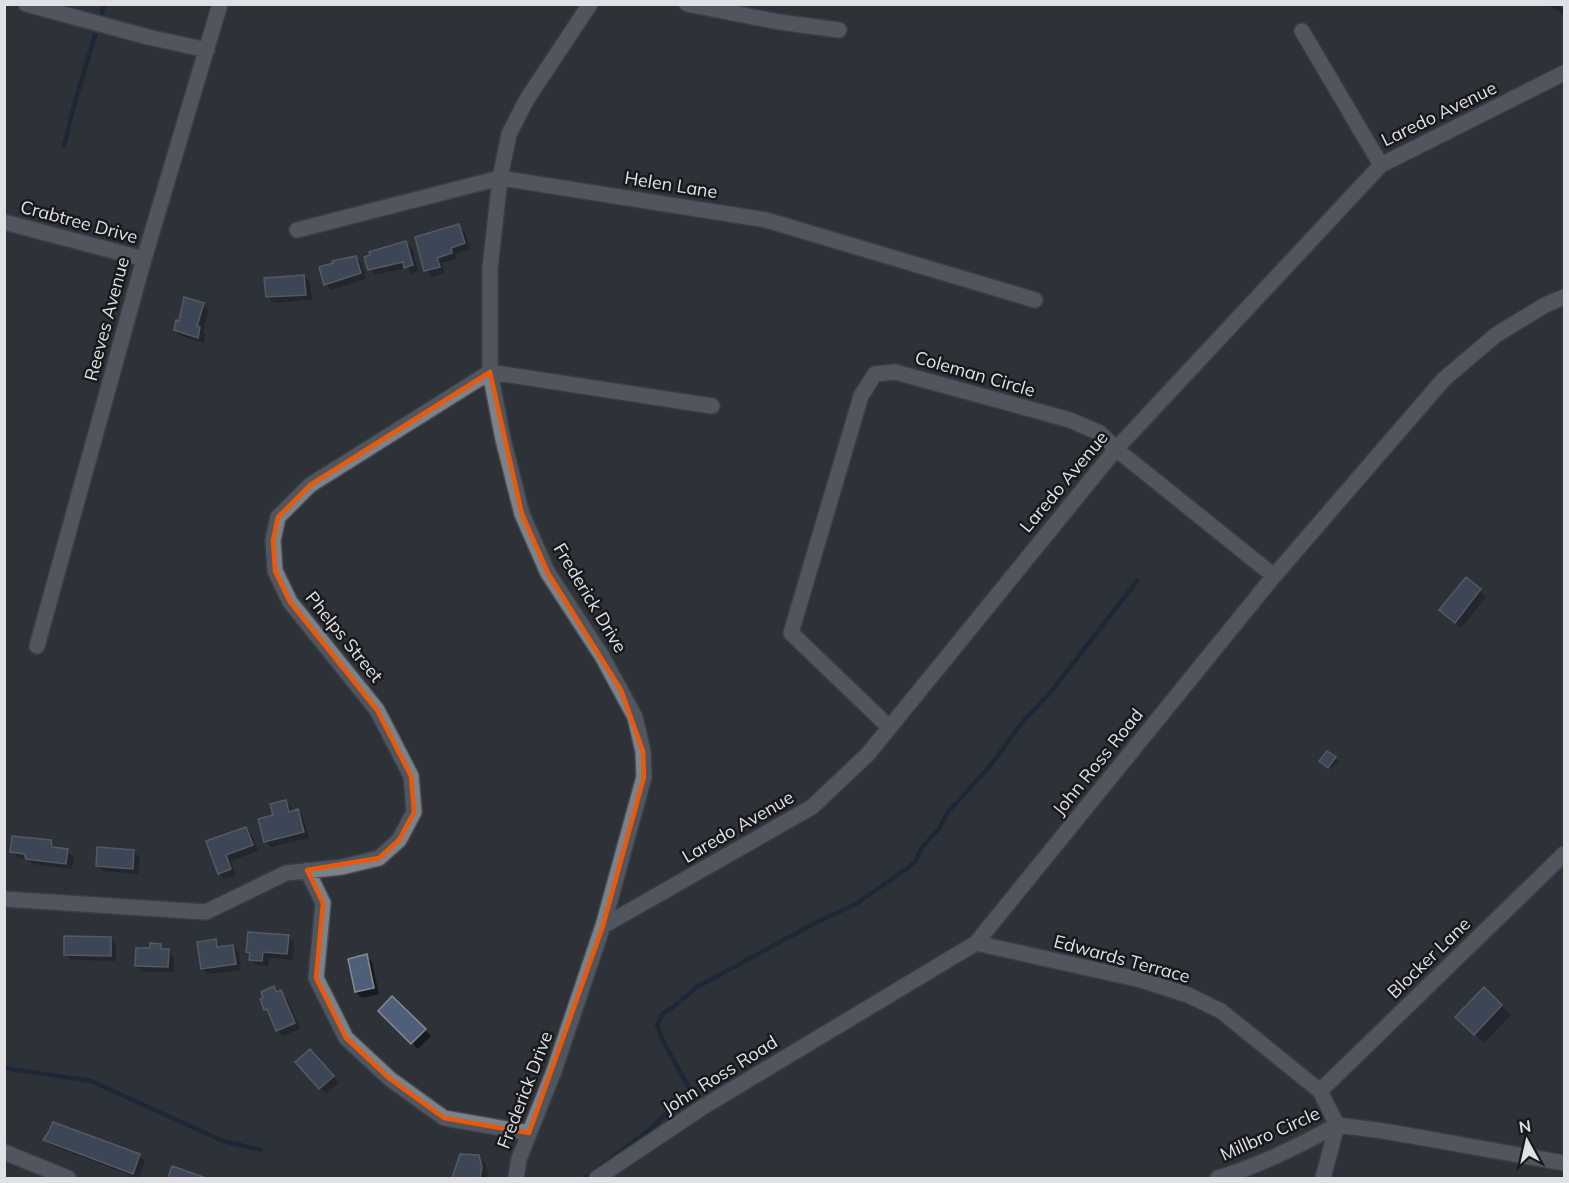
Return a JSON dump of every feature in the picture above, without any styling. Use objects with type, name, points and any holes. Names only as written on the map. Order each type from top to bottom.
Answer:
[{"type":"street","points":[[26,4],[148,37],[207,50]]},
{"type":"street","name":"Reeves Avenue","points":[[37,646],[144,259],[220,4]]},
{"type":"street","name":"Frederick Drive","points":[[516,1179],[519,1159],[554,1071],[603,926],[644,777],[643,751],[635,717],[621,690],[548,573],[522,514],[490,372],[490,269],[500,178],[509,134],[527,99],[590,4]]},
{"type":"street","points":[[687,4],[779,22],[839,30]]},
{"type":"street","points":[[1302,31],[1381,165]]},
{"type":"street","name":"Laredo Avenue","points":[[603,926],[812,807],[868,754],[1116,449],[1381,165],[1564,74]]},
{"type":"street","name":"Helen Lane","points":[[297,230],[500,178],[765,220],[1035,300]]},
{"type":"street","name":"Crabtree Drive","points":[[4,222],[144,259]]},
{"type":"street","name":"John Ross Road","points":[[597,1179],[703,1107],[976,943],[1274,576],[1444,379],[1496,335],[1545,305],[1564,297]]},
{"type":"street","points":[[490,372],[712,406]]},
{"type":"street","name":"Phelps Street","points":[[4,899],[206,912],[286,873],[342,867],[379,858],[399,840],[414,812],[411,776],[377,710],[290,602],[274,572],[273,540],[278,517],[310,485],[490,372]]},
{"type":"street","name":"Coleman Circle","points":[[889,727],[791,633],[861,396],[875,374],[895,372],[1070,420],[1100,433],[1116,449],[1274,576]]},
{"type":"street","name":"Blocker Lane","points":[[1320,1091],[1564,854]]},
{"type":"street","points":[[307,870],[322,903],[316,978],[346,1038],[390,1079],[444,1118],[529,1133]]},
{"type":"street","name":"Edwards Terrace","points":[[976,943],[1141,980],[1188,995],[1221,1011],[1320,1091],[1337,1125]]},
{"type":"street","points":[[1323,1179],[1337,1125],[1384,1131],[1564,1163]]},
{"type":"street","name":"Millbro Circle","points":[[1218,1179],[1288,1150],[1337,1125]]},
{"type":"street","points":[[4,1152],[68,1179]]},
{"type":"highlighted area","points":[[490,372],[522,514],[548,573],[621,690],[643,751],[644,777],[603,926],[529,1133],[444,1118],[390,1079],[346,1038],[316,978],[323,903],[307,870],[379,858],[399,840],[414,812],[411,776],[377,710],[290,602],[275,571],[273,540],[278,517],[310,485]]},
{"type":"building","points":[[459,224],[465,243],[451,248],[452,253],[437,258],[440,267],[424,271],[415,237]]},
{"type":"building","points":[[406,241],[413,265],[404,268],[403,262],[368,270],[364,257],[370,255],[369,252]]},
{"type":"building","points":[[356,256],[361,273],[324,285],[319,267],[333,263],[332,261]]},
{"type":"building","points":[[304,275],[306,295],[266,297],[264,278]]},
{"type":"building","points":[[184,297],[204,303],[197,326],[200,327],[198,338],[174,330],[176,320],[179,321]]},
{"type":"building","points":[[1466,577],[1481,589],[1455,623],[1439,610]]},
{"type":"building","points":[[1327,751],[1336,757],[1328,768],[1319,761]]},
{"type":"building","points":[[286,800],[289,812],[298,809],[304,832],[264,842],[258,819],[273,815],[270,804]]},
{"type":"building","points":[[246,827],[253,845],[226,855],[231,869],[218,874],[206,841]]},
{"type":"building","points":[[12,836],[51,840],[52,847],[68,849],[66,864],[26,859],[24,854],[10,852]]},
{"type":"building","points":[[97,847],[134,850],[133,869],[96,866]]},
{"type":"building","points":[[248,932],[289,935],[287,954],[263,952],[262,961],[249,960],[250,953],[246,952]]},
{"type":"building","points":[[64,936],[111,937],[111,956],[64,955]]},
{"type":"building","points":[[216,939],[217,947],[233,945],[236,964],[201,969],[197,942]]},
{"type":"building","points":[[150,943],[161,944],[161,949],[169,949],[168,967],[135,966],[136,948],[150,948]]},
{"type":"building","points":[[367,954],[374,988],[355,992],[348,959]]},
{"type":"building","points":[[274,986],[276,992],[281,990],[295,1023],[276,1031],[260,999],[263,998],[261,992]]},
{"type":"building","points":[[1484,987],[1502,1005],[1474,1035],[1455,1017]]},
{"type":"building","points":[[392,996],[426,1029],[411,1044],[378,1011]]},
{"type":"building","points":[[310,1049],[334,1076],[319,1089],[295,1062]]},
{"type":"building","points":[[53,1122],[140,1154],[133,1174],[43,1140]]},
{"type":"building","points":[[460,1154],[479,1155],[482,1167],[480,1178],[452,1178]]},
{"type":"building","points":[[172,1166],[206,1178],[168,1178]]},
{"type":"waterway","points":[[102,13],[104,4]]},
{"type":"waterway","points":[[1551,4],[1564,12]]},
{"type":"waterway","points":[[64,146],[95,35]]},
{"type":"waterway","points":[[585,1178],[648,1131],[691,1091],[663,1041],[657,1025],[663,1013],[697,987],[817,922],[856,904],[909,867],[916,860],[922,847],[939,829],[948,812],[991,765],[1024,720],[1050,693],[1137,581]]},
{"type":"waterway","points":[[4,1068],[91,1081],[223,1141],[261,1150]]}]
